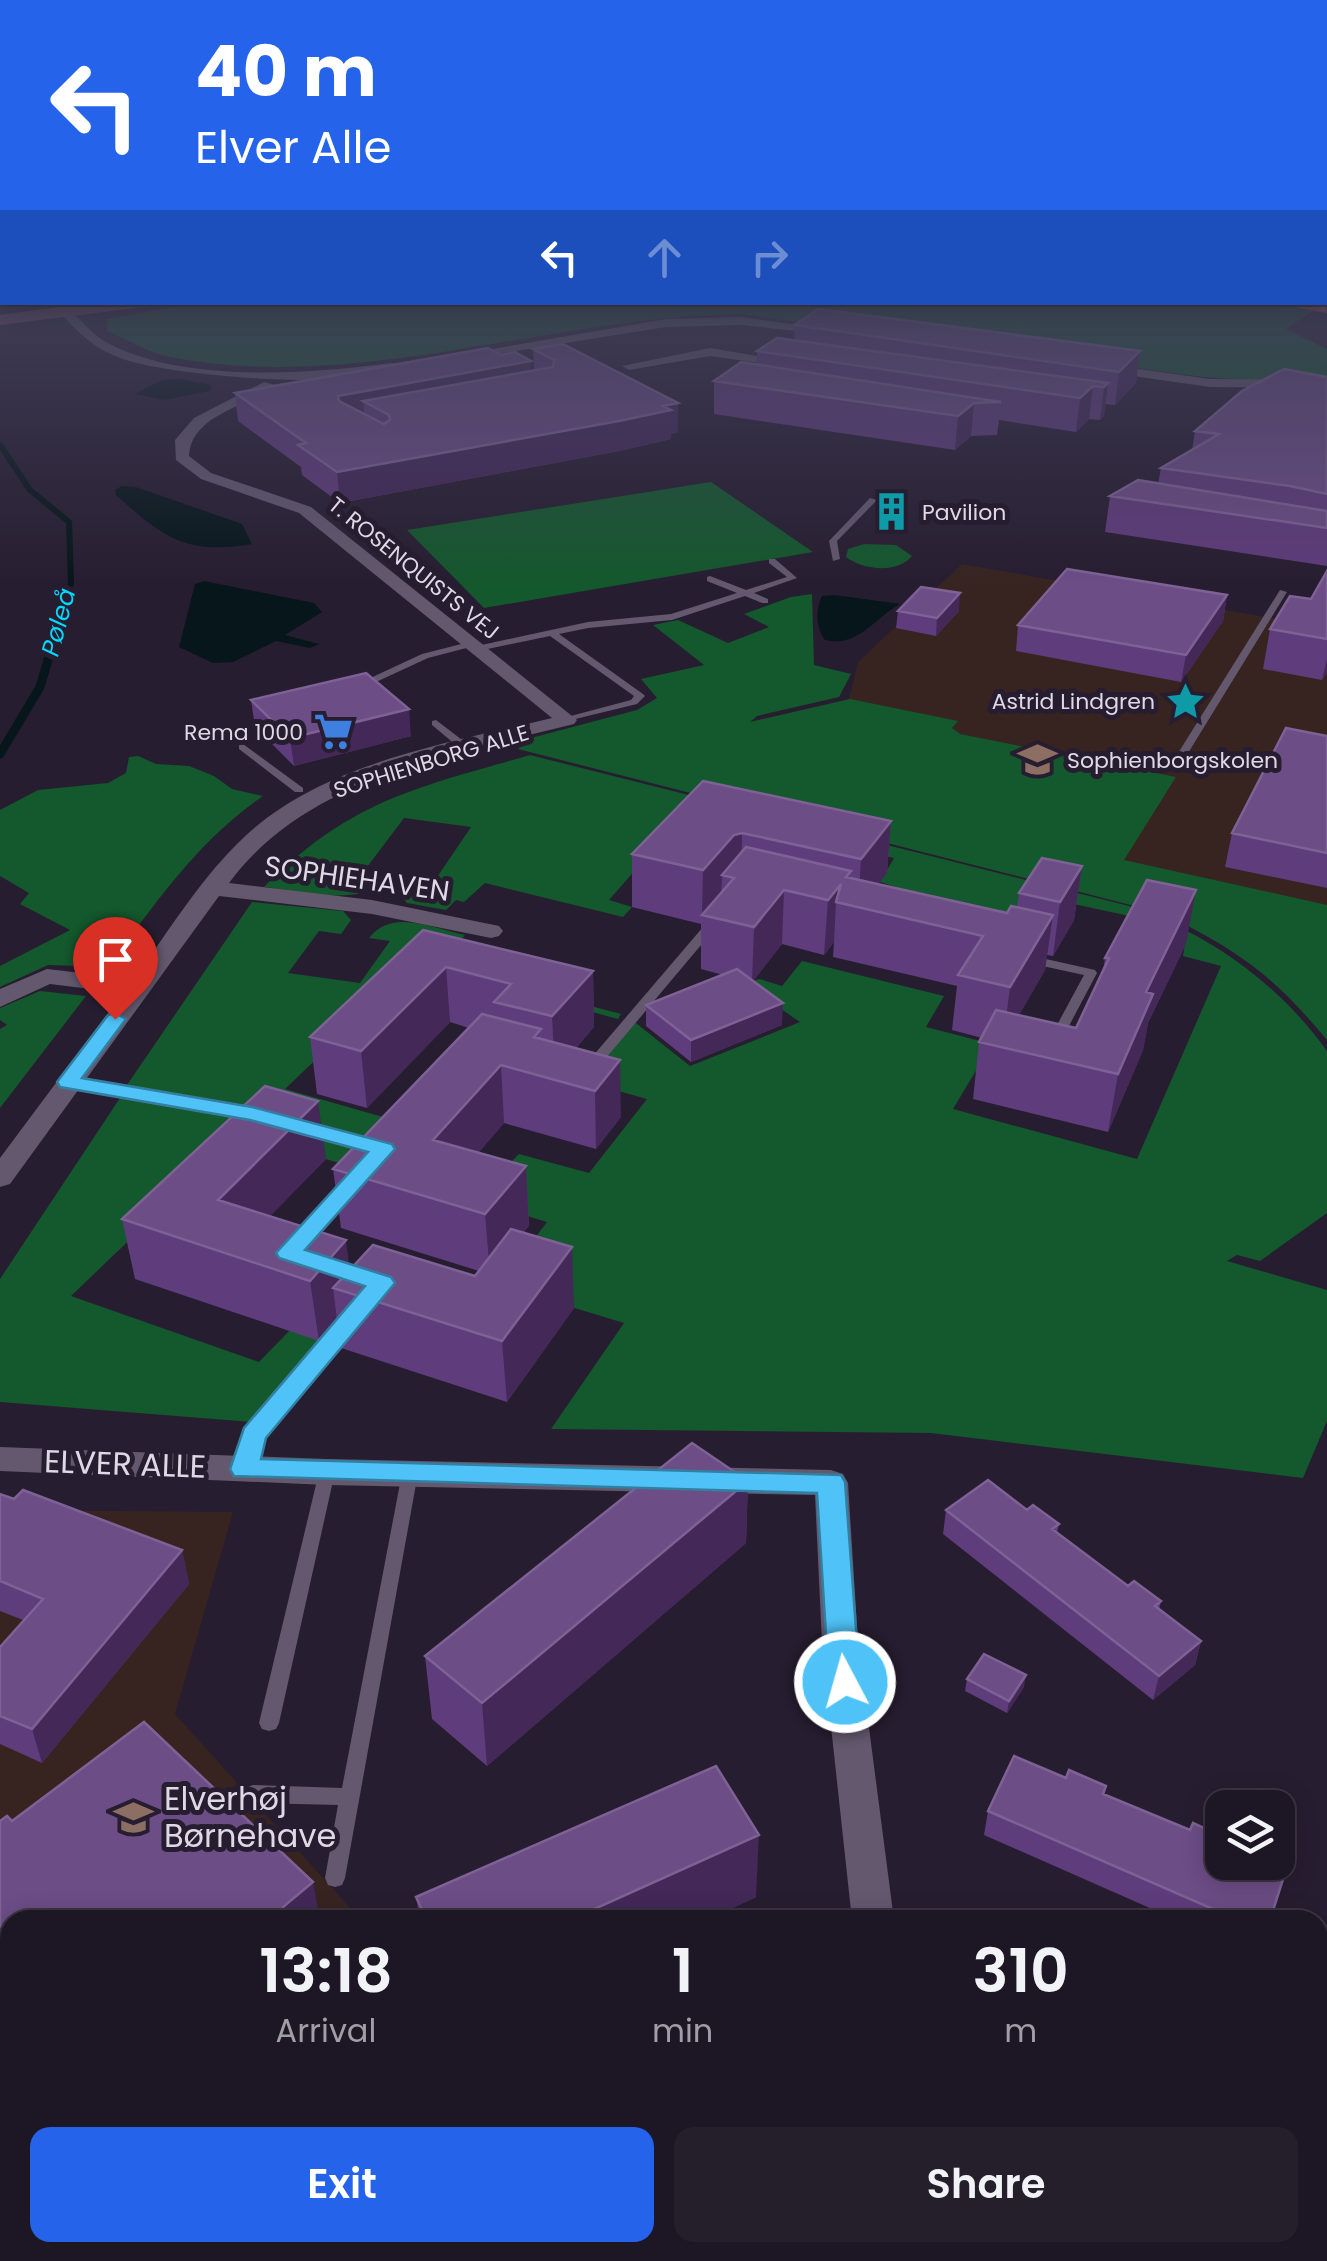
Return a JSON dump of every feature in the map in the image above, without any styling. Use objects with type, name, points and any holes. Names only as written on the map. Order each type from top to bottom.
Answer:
[{"type":"street","name":"T. ROSENQUISTS VEJ","points":[[281,375],[269,386],[199,421],[182,440],[182,456],[206,476],[305,510],[567,720]]},
{"type":"street","points":[[1153,375],[1210,382],[1327,384]]},
{"type":"street","name":"SOPHIENBORG ALLE","points":[[0,1178],[245,848],[281,819],[320,796],[373,775],[567,720]]},
{"type":"street","name":"SOPHIEHAVEN","points":[[213,888],[372,907],[491,931]]},
{"type":"street","points":[[0,999],[47,976],[139,987]]},
{"type":"street","name":"ELVER ALLE","points":[[0,1460],[327,1472],[831,1482],[840,1643],[872,1910]]},
{"type":"lane","points":[[836,559],[832,541],[873,500]]},
{"type":"lane","points":[[394,701],[369,681],[424,656],[551,632],[672,616],[792,578],[772,562]]},
{"type":"lane","points":[[710,579],[765,601]]},
{"type":"lane","points":[[1180,758],[1283,592]]},
{"type":"lane","points":[[551,632],[640,696],[634,702],[567,720]]},
{"type":"lane","points":[[436,723],[466,748]]},
{"type":"lane","points":[[243,747],[299,790]]},
{"type":"lane","points":[[586,1072],[728,906]]},
{"type":"lane","points":[[1016,956],[1091,974],[1051,1048]]},
{"type":"lane","points":[[68,1082],[270,1118]]},
{"type":"lane","points":[[290,1124],[384,1149],[372,1162]]},
{"type":"lane","points":[[307,1259],[288,1253],[360,1175]]},
{"type":"lane","points":[[244,1469],[254,1435],[357,1312]]},
{"type":"lane","points":[[269,1722],[327,1472]]},
{"type":"lane","points":[[335,1878],[410,1474]]},
{"type":"lane","points":[[253,1794],[350,1797]]},
{"type":"shaded area","points":[[162,380],[211,385],[210,391],[164,400],[135,394]]},
{"type":"shaded area","points":[[136,487],[242,524],[252,544],[210,547],[177,540],[116,495],[115,490]]},
{"type":"shaded area","name":"Sophienborgskolen","points":[[962,564],[1327,628],[1327,910],[1121,864],[702,733],[849,699],[858,662]]},
{"type":"shaded area","points":[[204,581],[314,603],[322,612],[285,635],[319,644],[310,648],[276,641],[233,662],[213,663],[179,647],[195,584]]},
{"type":"shaded area","points":[[822,596],[900,604],[856,636],[825,640],[818,624],[818,607]]},
{"type":"shaded area","name":"Elverhøj Børnehave","points":[[0,1510],[233,1512],[175,1714],[352,1910],[0,1910]]},
{"type":"green space","points":[[1185,375],[1327,375],[1327,379],[1267,381]]},
{"type":"green space","points":[[711,482],[813,552],[484,608],[407,530]]},
{"type":"green space","points":[[864,544],[896,545],[912,556],[889,568],[861,565],[846,557],[848,549]]},
{"type":"green space","points":[[812,594],[814,665],[851,674],[839,697],[757,716],[750,722],[850,699],[958,721],[952,728],[960,734],[1176,777],[1124,860],[1327,905],[1327,1040],[1253,966],[1162,913],[518,749],[527,739],[637,710],[657,698],[641,679],[704,665],[653,625],[678,620],[728,643],[769,627],[744,614],[791,597]]},
{"type":"green space","points":[[530,755],[1129,906],[1158,917],[1187,931],[1214,946],[1286,1003],[1327,1051],[1327,1213],[1260,1261],[1237,1255],[1227,1261],[1327,1290],[1327,1421],[1303,1478],[931,1433],[551,1429],[624,1323],[499,1285],[547,1222],[474,1200],[519,1154],[589,1173],[647,1099],[590,1083],[632,1020],[690,1066],[800,1022],[743,983],[760,979],[782,986],[802,961],[944,996],[926,1027],[992,1044],[953,1109],[1137,1159],[1221,966],[1183,956],[1185,944],[1176,926],[1041,897],[1021,933],[885,905],[896,887],[880,882],[894,858],[734,822],[674,826],[609,900],[632,907],[623,917],[485,883],[464,902],[456,900],[446,910],[407,903],[400,895],[406,886],[429,889],[471,827],[404,818],[358,879],[378,882],[369,890],[325,895],[264,887],[326,834],[356,816],[419,788]]},
{"type":"green space","points":[[138,756],[156,764],[189,766],[232,789],[263,796],[197,853],[108,967],[48,965],[0,987],[0,966],[70,930],[20,904],[29,893],[0,876],[0,810],[38,790],[108,783],[126,773],[129,757]]},
{"type":"green space","points":[[252,902],[343,911],[351,920],[341,934],[319,931],[288,973],[360,983],[390,941],[369,938],[389,924],[413,923],[465,935],[439,966],[621,1014],[618,1019],[416,964],[285,1089],[397,1121],[371,1138],[253,1106],[127,1085]]},
{"type":"green space","points":[[40,991],[86,996],[0,1108],[0,1029],[7,1025],[0,1020],[0,1008]]},
{"type":"green space","points":[[120,1098],[254,1119],[368,1152],[354,1167],[239,1135],[71,1296],[259,1362],[327,1292],[365,1291],[252,1422],[0,1402],[0,1279]]},
{"type":"building","points":[[339,375],[456,375],[338,396],[339,401],[384,424],[390,420],[389,415],[363,401],[511,375],[622,375],[678,403],[663,406],[671,410],[619,421],[337,472],[298,445],[306,443],[235,393]]},
{"type":"building","points":[[723,375],[822,375],[1001,402],[974,403],[958,416],[714,381]]},
{"type":"building","points":[[919,375],[1046,375],[1108,383],[1104,387],[1093,386],[1080,398]]},
{"type":"building","points":[[1273,375],[1327,377],[1327,494],[1161,468],[1219,434],[1195,431],[1242,391]]},
{"type":"building","points":[[1138,480],[1327,511],[1327,528],[1110,496]]},
{"type":"building","points":[[1067,569],[1227,595],[1186,655],[1018,625]]},
{"type":"building","points":[[1327,571],[1327,639],[1270,629],[1290,596],[1311,599]]},
{"type":"building","points":[[921,587],[960,593],[937,618],[898,611]]},
{"type":"building","points":[[366,673],[409,709],[290,738],[251,700]]},
{"type":"building","points":[[1286,728],[1327,736],[1327,853],[1232,833]]},
{"type":"building","points":[[703,781],[891,821],[861,859],[742,833],[734,835],[703,870],[632,854]]},
{"type":"building","points":[[746,847],[851,871],[846,877],[1007,913],[1011,906],[1053,915],[1010,987],[958,975],[983,936],[836,902],[841,884],[828,900],[784,890],[754,927],[702,915],[734,878],[722,875]]},
{"type":"building","points":[[1042,858],[1082,866],[1060,902],[1019,893]]},
{"type":"building","points":[[1147,880],[1196,890],[1146,992],[1153,994],[1118,1074],[979,1042],[996,1010],[1076,1028],[1109,958],[1105,958]]},
{"type":"building","points":[[423,930],[593,971],[552,1016],[494,1002],[511,984],[446,967],[361,1051],[310,1037]]},
{"type":"building","points":[[737,969],[783,1003],[691,1040],[646,1005]]},
{"type":"building","points":[[482,1014],[541,1029],[534,1037],[620,1060],[595,1091],[501,1065],[433,1140],[526,1166],[485,1214],[333,1169]]},
{"type":"building","points":[[265,1086],[318,1101],[218,1200],[346,1240],[310,1281],[122,1219]]},
{"type":"building","points":[[511,1229],[572,1247],[502,1341],[333,1288],[373,1245],[475,1276]]},
{"type":"building","points":[[692,1443],[748,1481],[482,1703],[425,1656]]},
{"type":"building","points":[[988,1480],[1027,1510],[1033,1505],[1059,1524],[1052,1529],[1128,1586],[1134,1581],[1161,1601],[1155,1606],[1201,1641],[1159,1676],[946,1510]]},
{"type":"building","points":[[23,1490],[182,1550],[32,1729],[0,1716],[0,1647],[43,1599],[0,1581],[0,1494],[14,1499]]},
{"type":"building","points":[[984,1654],[1026,1675],[1009,1701],[967,1679]]},
{"type":"building","points":[[144,1722],[313,1882],[283,1907],[286,1910],[0,1910],[0,1821],[7,1816],[12,1821]]},
{"type":"building","points":[[1014,1756],[1066,1778],[1069,1770],[1106,1786],[1103,1794],[1190,1830],[1193,1823],[1205,1828],[1205,1880],[1283,1880],[1273,1910],[1215,1910],[988,1811]]},
{"type":"building","points":[[716,1766],[759,1835],[592,1910],[422,1910],[416,1897]]},
{"type":"waterway","name":"Pøleå","points":[[0,445],[30,490],[69,522],[71,583],[50,652]]},
{"type":"waterway","name":"Pøleå","points":[[0,754],[40,687],[51,650]]},
{"type":"place","name":"Pavilion","points":[[892,512]]},
{"type":"place","name":"Astrid Lindgren","points":[[1185,701]]},
{"type":"place","name":"Rema 1000","points":[[333,732]]},
{"type":"place","name":"Sophienborgskolen","points":[[1037,760]]},
{"type":"place","name":"Elverhøj Børnehave","points":[[134,1817]]},
{"type":"route","points":[[115,1019],[68,1082],[252,1114],[384,1149],[288,1253],[382,1283],[254,1435],[244,1469],[831,1482],[845,1682]]}]
